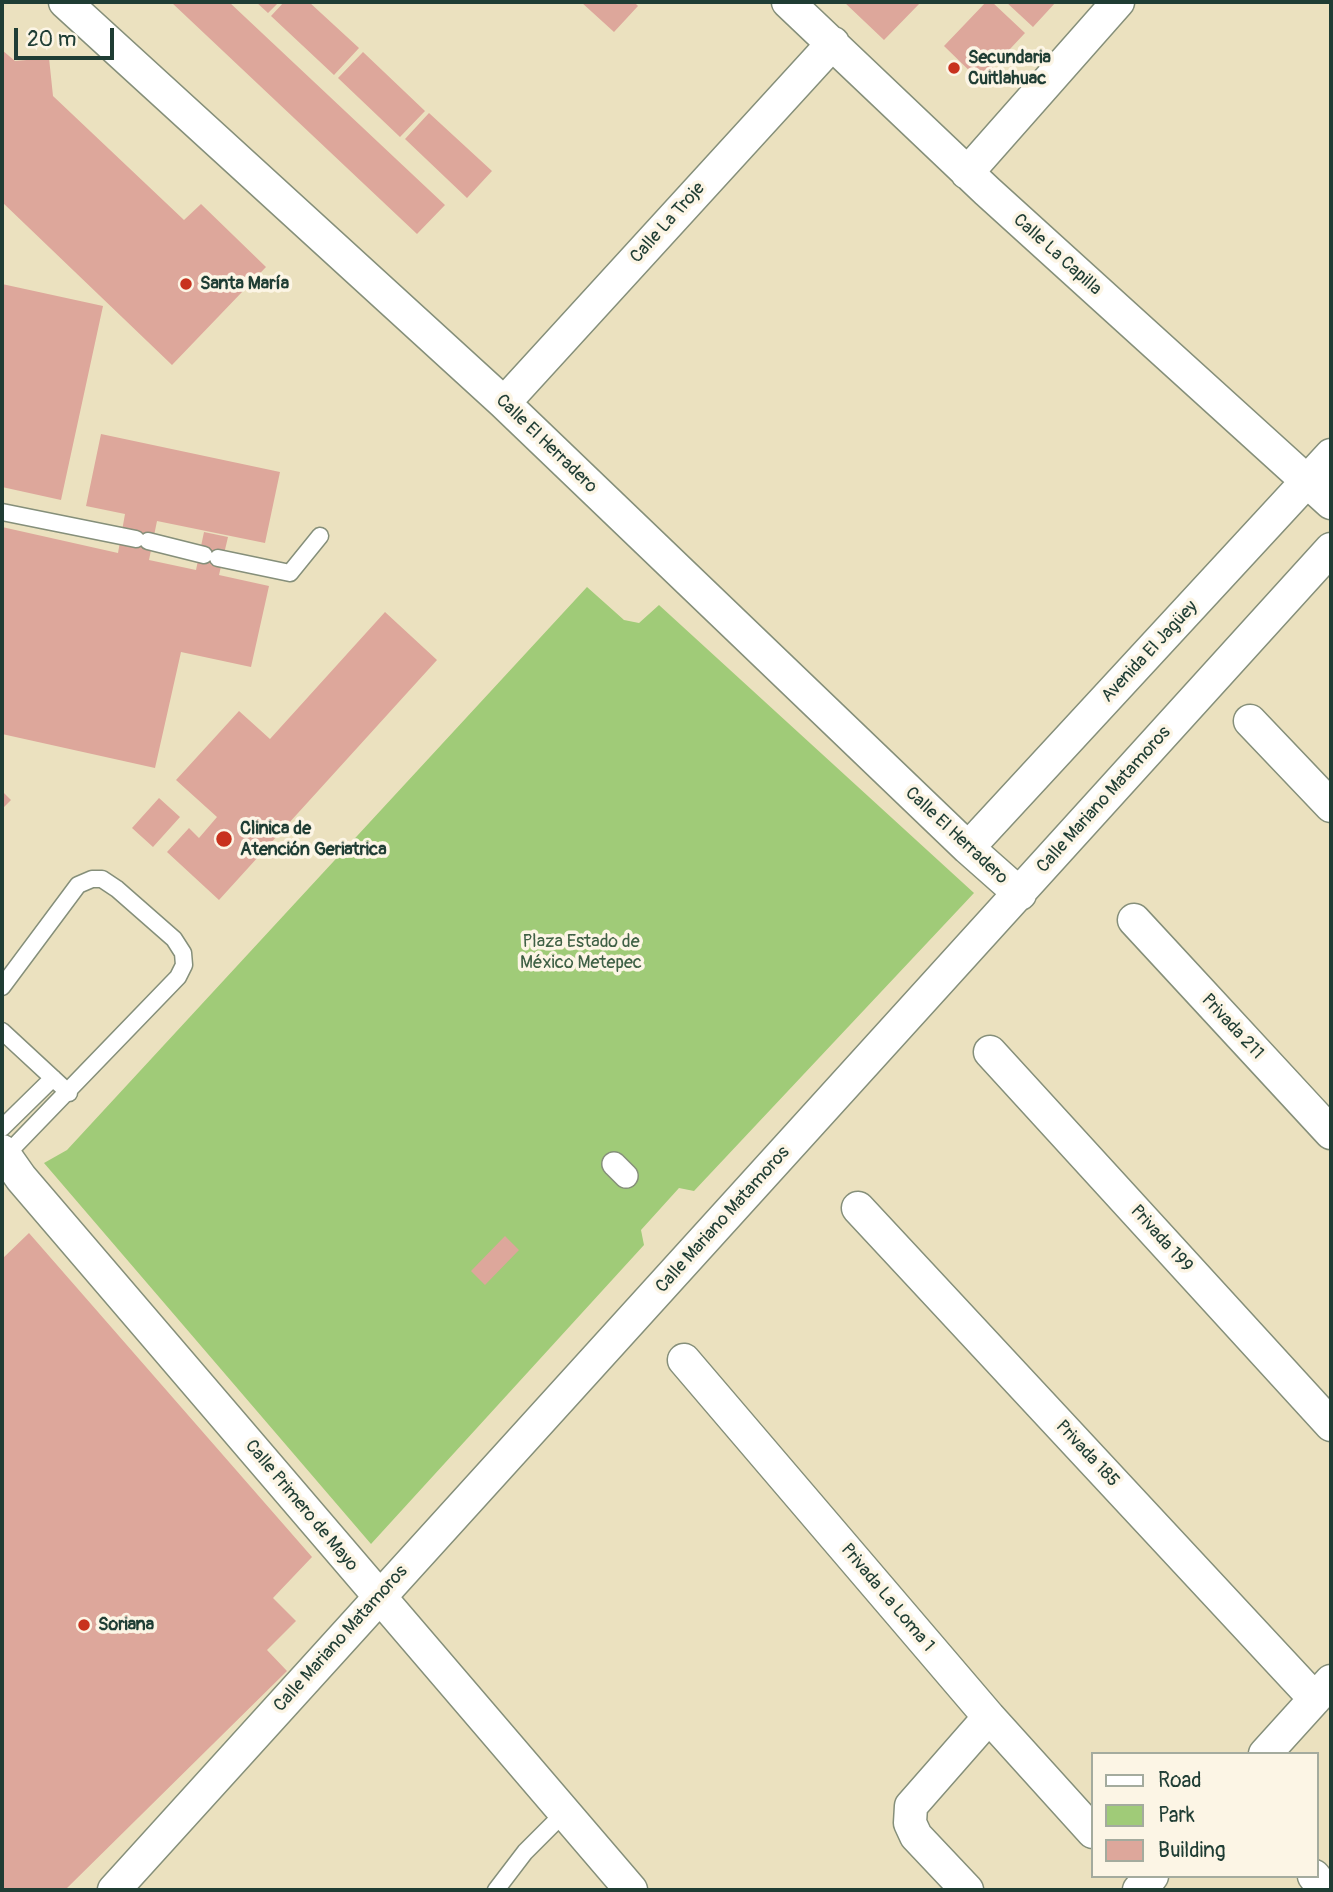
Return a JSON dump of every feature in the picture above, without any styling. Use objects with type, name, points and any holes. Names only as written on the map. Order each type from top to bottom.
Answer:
[{"type":"street","name":"Calle El Herradero","points":[[65,2],[504,403],[968,848],[1020,894]]},
{"type":"street","name":"Calle La Capilla","points":[[788,2],[967,173],[1331,503]]},
{"type":"street","points":[[967,173],[1118,2]]},
{"type":"street","name":"Calle La Troje","points":[[504,403],[833,43]]},
{"type":"street","name":"Avenida El Jagüey","points":[[968,848],[1331,455]]},
{"type":"street","name":"Calle Mariano Matamoros","points":[[114,1890],[1331,549]]},
{"type":"street","points":[[1250,722],[1331,806]]},
{"type":"street","name":"Privada 211","points":[[1134,920],[1331,1133]]},
{"type":"street","name":"Privada 199","points":[[990,1052],[1331,1425]]},
{"type":"street","name":"Calle Primero de Mayo","points":[[3,1145],[21,1178],[631,1890]]},
{"type":"street","name":"Privada 185","points":[[859,1208],[1323,1690]]},
{"type":"street","name":"Privada La Loma 1","points":[[684,1360],[989,1717],[1092,1831]]},
{"type":"street","points":[[1267,1752],[1323,1690]]},
{"type":"street","points":[[967,1890],[916,1836],[910,1823],[911,1806],[989,1717]]},
{"type":"lane","points":[[2,512],[290,573],[320,536]]},
{"type":"lane","points":[[2,987],[78,885],[92,879],[102,879],[117,888],[174,939],[183,953],[184,965],[178,976],[69,1093],[3,1145]]},
{"type":"lane","points":[[2,1031],[69,1093]]},
{"type":"lane","points":[[3,1145],[53,1078]]},
{"type":"lane","points":[[496,1890],[525,1853],[564,1813]]},
{"type":"green space","name":"Plaza Estado de México Metepec","points":[[587,587],[624,620],[639,623],[659,605],[974,893],[694,1191],[679,1188],[641,1230],[644,1245],[371,1544],[44,1163],[67,1150]]},
{"type":"building","points":[[171,2],[229,2],[445,205],[417,234]]},
{"type":"building","points":[[256,2],[279,2],[268,13]]},
{"type":"building","points":[[284,2],[309,2],[359,48],[334,75],[271,16]]},
{"type":"building","points":[[581,2],[634,2],[638,6],[614,32]]},
{"type":"building","points":[[844,2],[921,2],[884,40]]},
{"type":"building","points":[[986,2],[992,2],[1025,33],[980,81],[944,46]]},
{"type":"building","points":[[1006,2],[1056,2],[1033,27]]},
{"type":"building","points":[[2,50],[15,61],[49,58],[53,96],[184,220],[201,204],[266,267],[172,365],[2,202]]},
{"type":"building","points":[[363,52],[425,111],[400,137],[338,78]]},
{"type":"building","points":[[429,113],[492,171],[467,198],[405,139]]},
{"type":"building","points":[[2,284],[103,306],[61,500],[2,487]]},
{"type":"building","points":[[101,434],[280,472],[265,543],[157,521],[149,560],[196,570],[204,532],[228,537],[219,575],[269,586],[251,667],[181,652],[155,768],[2,734],[2,527],[118,553],[125,514],[86,506]]},
{"type":"building","points":[[385,612],[437,660],[219,900],[167,852],[189,828],[199,838],[217,817],[176,780],[239,711],[270,739]]},
{"type":"building","points":[[2,791],[11,800],[2,809]]},
{"type":"building","points":[[159,798],[180,817],[153,847],[132,828]]},
{"type":"building","points":[[29,1233],[312,1557],[273,1598],[296,1621],[267,1650],[287,1671],[65,1890],[2,1890],[2,1259]]},
{"type":"building","points":[[505,1236],[519,1250],[485,1285],[471,1271]]},
{"type":"place","name":"Secundaria Cuitlahuac","points":[[954,68]]},
{"type":"place","name":"Santa María","points":[[186,284]]},
{"type":"place","name":"Clinica de Atención Geriatrica","points":[[224,839]]},
{"type":"place","name":"Soriana","points":[[84,1625]]}]
